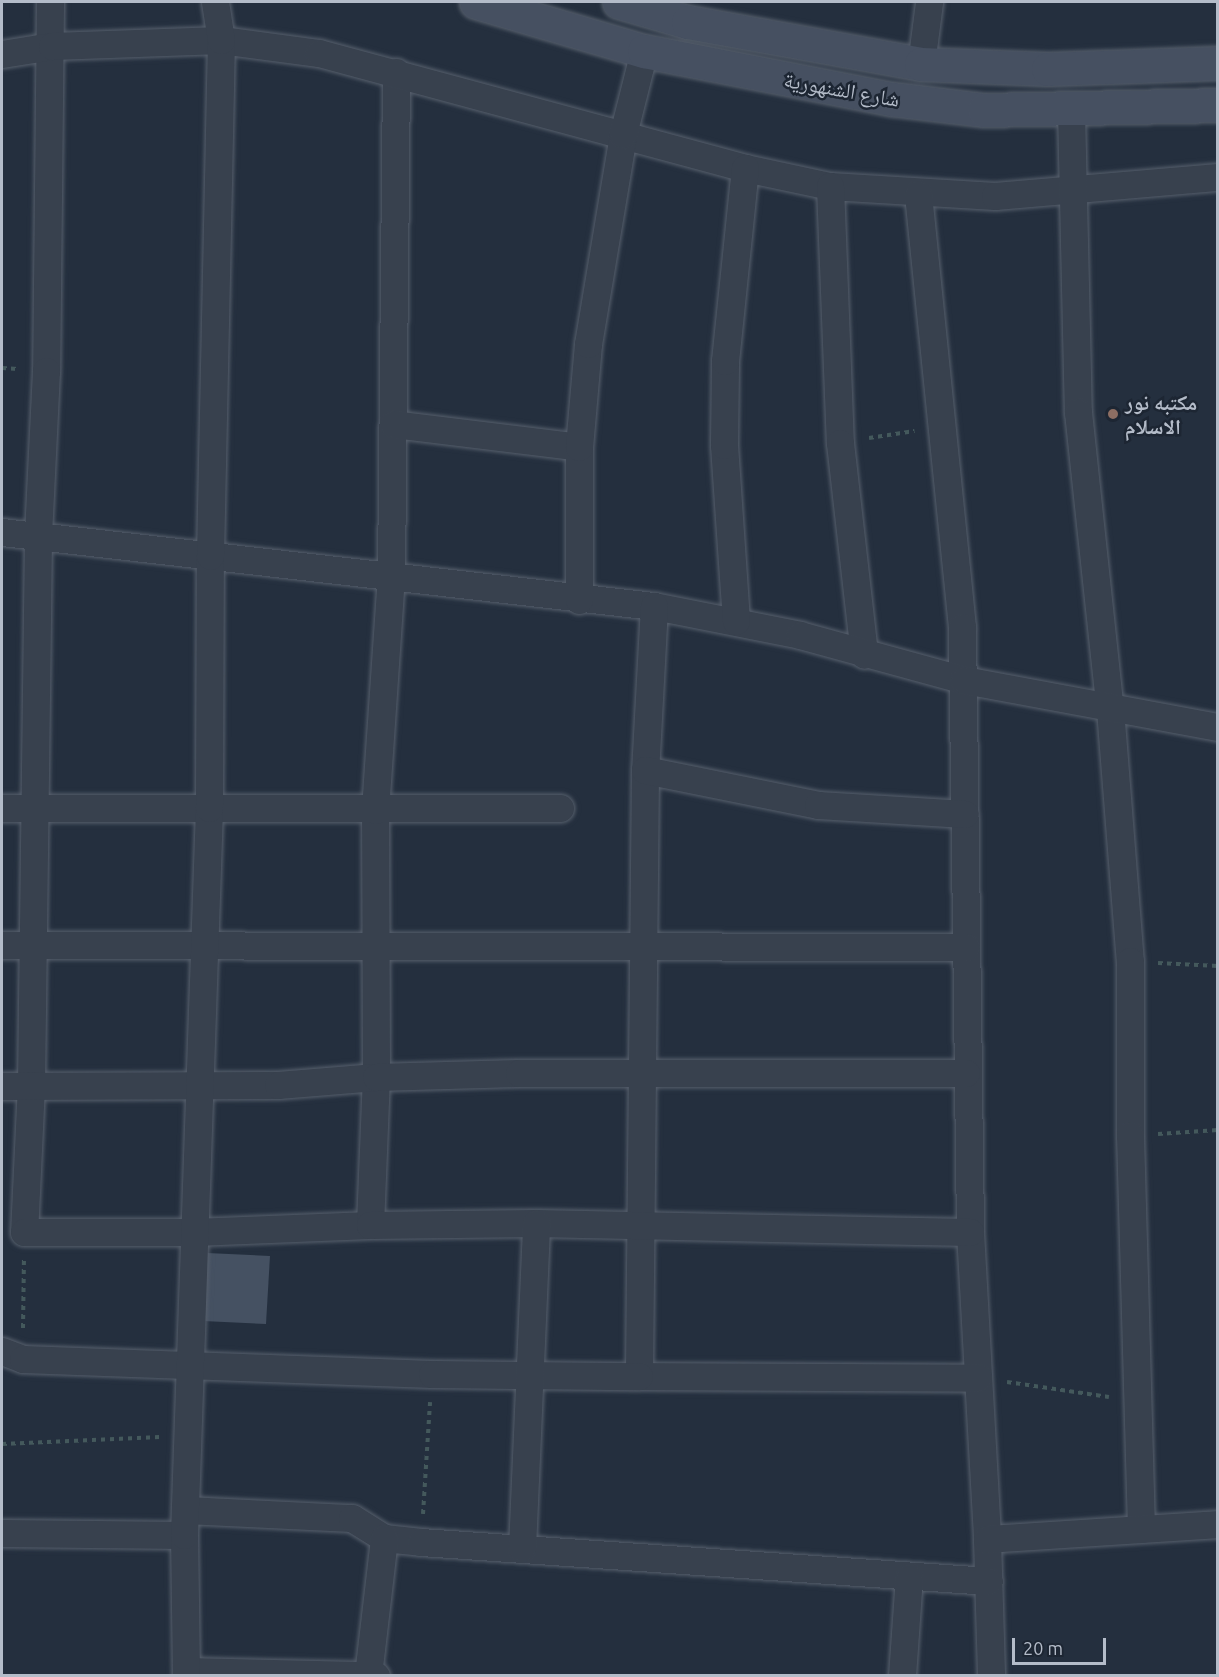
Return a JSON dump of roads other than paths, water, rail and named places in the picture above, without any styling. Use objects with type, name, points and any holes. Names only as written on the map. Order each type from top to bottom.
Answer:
[{"type":"street","points":[[50,2],[52,46],[46,371],[38,536],[31,1085],[24,1232],[194,1232],[370,1225],[536,1223],[641,1227],[970,1232]]},
{"type":"street","points":[[216,2],[221,40],[210,556],[209,808],[202,944],[185,1522],[186,1673],[372,1675],[384,1538]]},
{"type":"street","name":"شارع الشنهورية","points":[[476,2],[644,51],[892,99],[984,110],[1071,110],[1218,105]]},
{"type":"street","name":"شارع الشنهورية","points":[[619,2],[689,12],[921,64],[1048,69],[1218,63]]},
{"type":"street","points":[[921,64],[929,2]]},
{"type":"street","points":[[2,54],[52,46],[221,40],[319,53],[745,168],[830,186],[918,194],[1074,193],[1217,183]]},
{"type":"street","points":[[579,600],[579,447],[588,344],[624,134],[644,51]]},
{"type":"street","points":[[370,1225],[376,1077],[375,810],[391,576],[396,72]]},
{"type":"street","points":[[1071,110],[1078,412],[1110,709],[1130,961],[1130,1136],[1141,1529]]},
{"type":"street","points":[[736,621],[724,445],[724,385],[745,168]]},
{"type":"street","points":[[830,186],[840,443],[864,655]]},
{"type":"street","points":[[918,194],[942,426],[964,680],[966,1073],[970,1232],[989,1581],[991,1676]]},
{"type":"street","points":[[393,424],[579,447]]},
{"type":"street","points":[[2,532],[391,576],[579,600],[654,606],[736,621],[964,680],[1110,709],[1218,727]]},
{"type":"street","points":[[639,1376],[645,770],[654,606]]},
{"type":"street","points":[[645,770],[818,805],[965,814]]},
{"type":"street","points":[[2,808],[375,810],[560,808]]},
{"type":"street","points":[[2,945],[966,947]]},
{"type":"street","points":[[2,1086],[198,1086],[376,1077],[642,1072],[966,1073]]},
{"type":"street","points":[[522,1548],[536,1223]]},
{"type":"street","points":[[12,1355],[432,1374],[978,1378]]},
{"type":"street","points":[[2,1533],[185,1522],[352,1518],[384,1538],[421,1542],[989,1581]]},
{"type":"street","points":[[987,1539],[1218,1524]]},
{"type":"street","points":[[902,1676],[909,1577]]},
{"type":"place","name":"مكتبه نور الاسلام","points":[[1113,414]]}]
